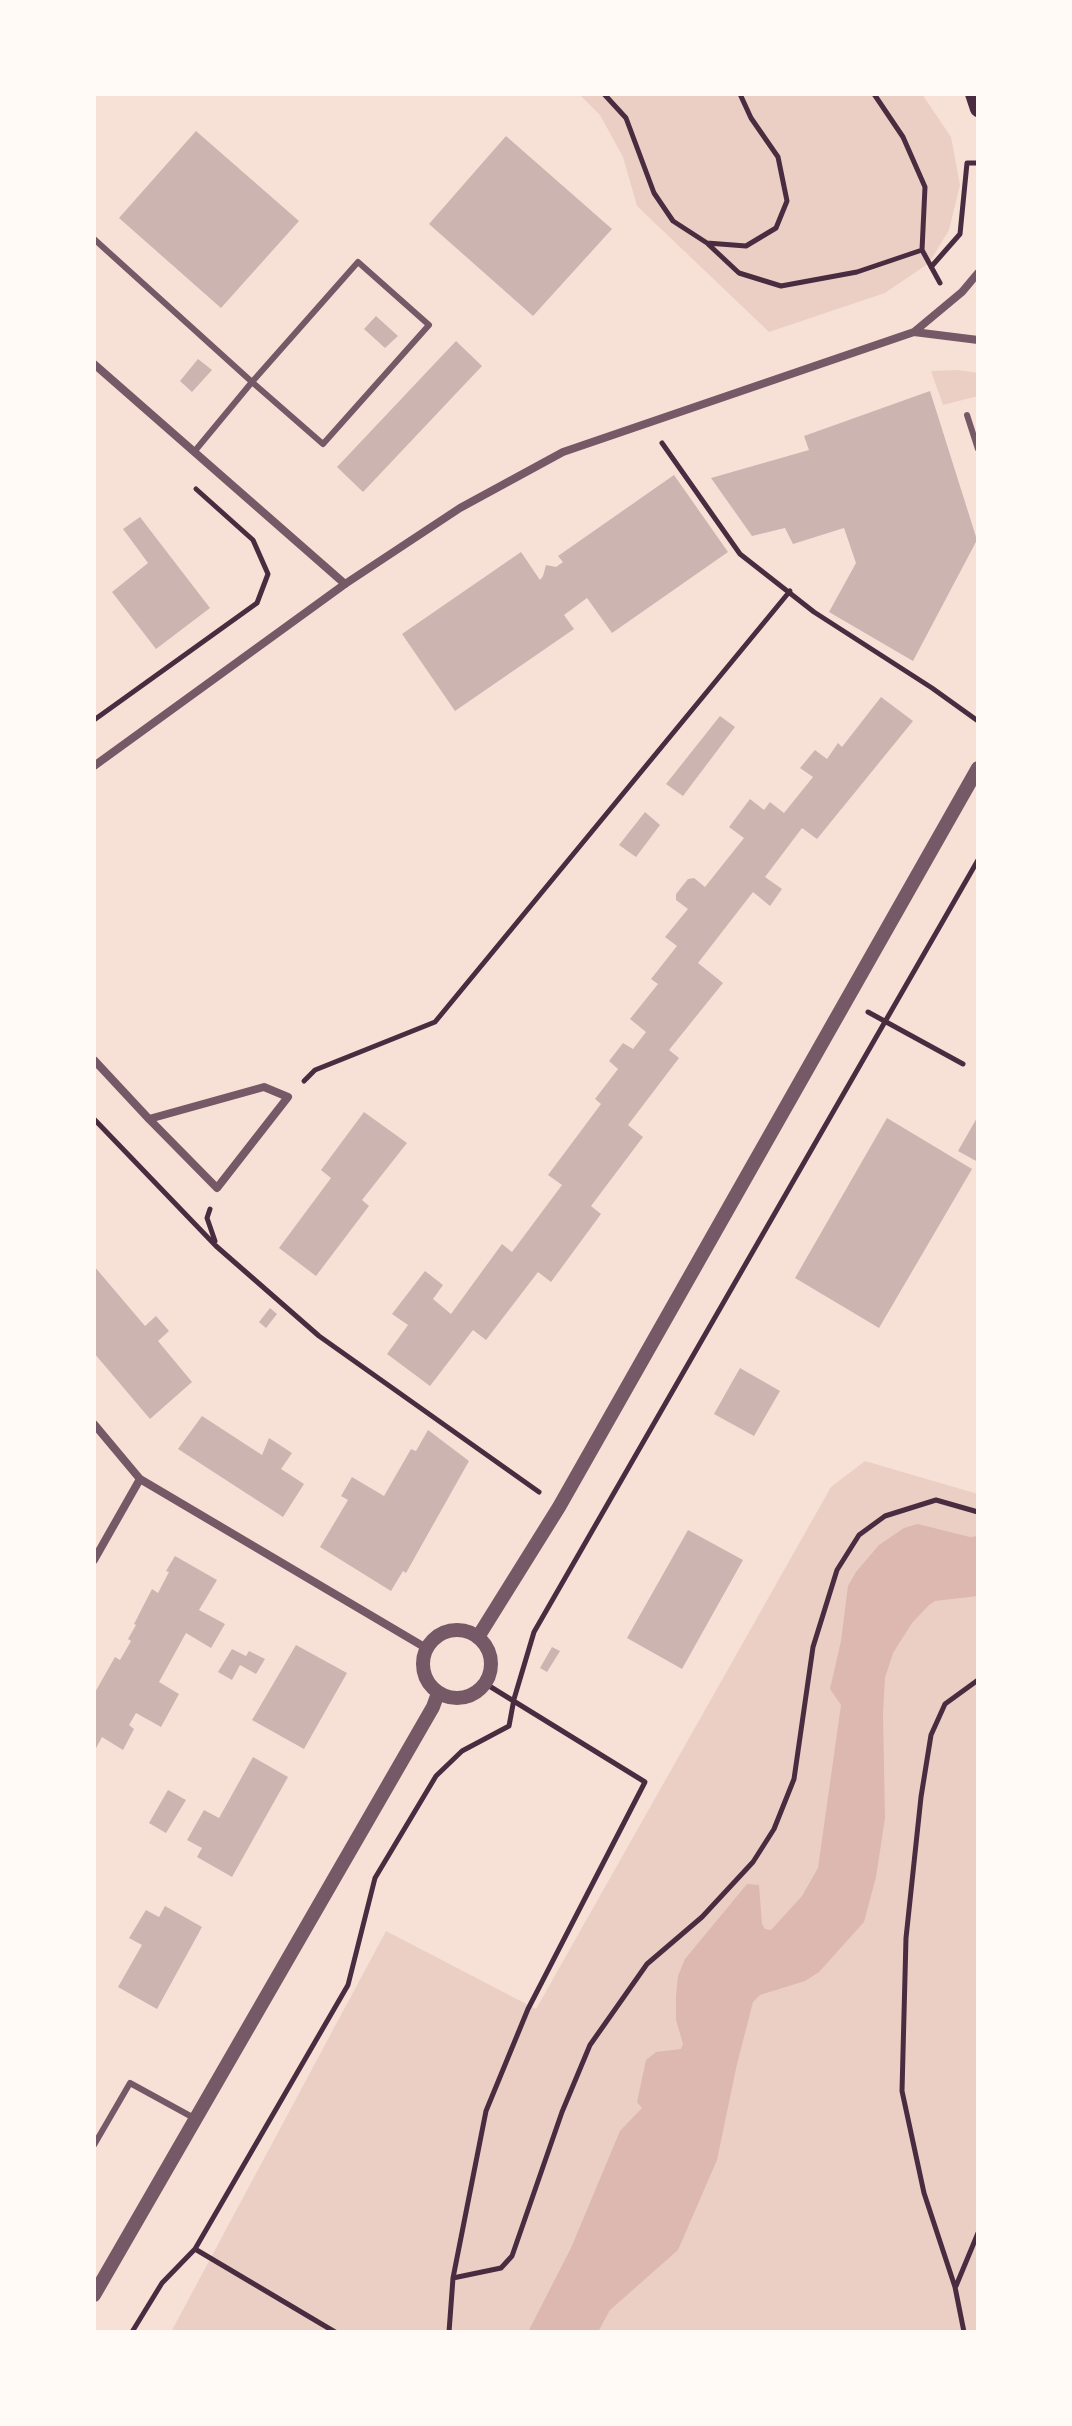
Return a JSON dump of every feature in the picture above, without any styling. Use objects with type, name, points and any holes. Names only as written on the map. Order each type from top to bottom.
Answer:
[{"type":"main road","points":[[975,95],[978,109]]},
{"type":"street","points":[[94,766],[345,584],[460,508],[563,452],[914,332],[951,302],[978,273]]},
{"type":"street","points":[[914,332],[978,340]]},
{"type":"street","points":[[94,364],[345,584]]},
{"type":"street","points":[[478,1637],[559,1507],[978,768]]},
{"type":"street","points":[[94,1060],[149,1119],[217,1188],[288,1097],[264,1087],[149,1119]]},
{"type":"street","points":[[94,1424],[140,1479],[426,1648]]},
{"type":"street","points":[[94,1560],[140,1479]]},
{"type":"street","points":[[467,1631],[478,1637],[490,1653],[490,1674],[486,1684],[469,1697],[459,1699],[438,1693],[425,1677],[423,1657],[426,1648],[444,1632],[467,1631]]},
{"type":"street","points":[[94,2295],[438,1693]]},
{"type":"lane","points":[[94,239],[252,382],[323,444],[429,325],[358,262],[252,382],[194,452]]},
{"type":"lane","points":[[967,415],[978,449]]},
{"type":"lane","points":[[94,2145],[130,2083],[196,2120]]},
{"type":"path","points":[[604,94],[626,118],[654,193],[673,221],[707,243],[739,273],[781,286],[857,272],[922,250]]},
{"type":"path","points":[[707,243],[746,246],[776,228],[787,201],[778,157],[751,118],[740,94]]},
{"type":"path","points":[[874,94],[903,137],[925,187],[922,250],[951,302]]},
{"type":"path","points":[[931,267],[960,234],[967,163],[978,163]]},
{"type":"path","points":[[648,422],[740,554],[814,612],[978,721]]},
{"type":"path","points":[[94,720],[257,603],[268,574],[253,540],[194,488]]},
{"type":"path","points":[[288,1097],[315,1070],[435,1022],[790,591]]},
{"type":"path","points":[[132,2332],[162,2283],[195,2249],[348,1985],[375,1878],[436,1776],[462,1751],[509,1726],[534,1632],[978,860]]},
{"type":"path","points":[[846,1000],[963,1064]]},
{"type":"path","points":[[94,1119],[216,1246],[319,1336],[559,1507]]},
{"type":"path","points":[[207,1218],[216,1246]]},
{"type":"path","points":[[453,2278],[501,2268],[512,2256],[562,2112],[590,2045],[647,1964],[702,1917],[753,1862],[774,1829],[794,1779],[813,1647],[837,1570],[859,1535],[885,1516],[936,1500],[978,1512]]},
{"type":"path","points":[[964,2332],[955,2287],[924,2193],[902,2091],[906,1938],[931,1735],[945,1704],[978,1680]]},
{"type":"path","points":[[449,2332],[453,2278],[486,2111],[528,2009],[645,1782],[486,1684]]},
{"type":"path","points":[[955,2287],[978,2233]]},
{"type":"path","points":[[195,2249],[335,2332]]},
{"type":"shaded area","points":[[579,94],[922,94],[951,137],[960,185],[949,230],[929,263],[885,293],[769,332],[637,206],[623,157],[600,115]]},
{"type":"shaded area","points":[[931,371],[978,373],[978,396],[943,405]]},
{"type":"shaded area","points":[[865,1461],[978,1494],[978,2332],[171,2332],[386,1931],[536,2009],[831,1487]]},
{"type":"shaded area","points":[[918,1524],[970,1537],[978,1536],[978,1596],[935,1601],[929,1605],[912,1623],[893,1653],[885,1678],[883,1713],[885,1818],[876,1877],[864,1922],[819,1972],[805,1981],[760,1995],[753,2002],[717,2160],[678,2250],[610,2310],[598,2332],[528,2332],[571,2248],[620,2131],[642,2108],[637,2102],[646,2060],[656,2052],[681,2049],[683,2044],[676,2020],[676,1996],[678,1976],[685,1959],[747,1884],[759,1885],[762,1924],[765,1929],[771,1930],[802,1896],[818,1868],[841,1705],[830,1689],[841,1641],[848,1586],[879,1545],[904,1528]]},
{"type":"building","points":[[196,131],[299,221],[221,308],[119,218]]},
{"type":"building","points":[[506,136],[612,229],[533,316],[429,224]]},
{"type":"building","points":[[376,316],[398,336],[385,348],[364,329]]},
{"type":"building","points":[[456,341],[482,366],[363,492],[337,467]]},
{"type":"building","points":[[198,359],[212,370],[192,392],[180,381]]},
{"type":"building","points":[[930,391],[977,540],[913,661],[829,612],[856,563],[844,528],[793,544],[785,528],[752,536],[711,478],[809,450],[804,436]]},
{"type":"building","points":[[674,475],[728,552],[612,633],[587,598],[564,615],[574,629],[455,711],[402,634],[521,552],[540,580],[546,565],[556,567],[563,562],[558,556]]},
{"type":"building","points":[[140,517],[210,608],[156,649],[112,592],[148,563],[123,529]]},
{"type":"building","points":[[881,697],[913,721],[817,839],[802,828],[765,877],[782,889],[770,906],[753,892],[698,963],[723,983],[669,1050],[679,1058],[628,1125],[643,1137],[591,1206],[601,1214],[551,1282],[538,1272],[486,1340],[473,1330],[430,1386],[387,1354],[408,1325],[392,1314],[425,1271],[443,1285],[433,1299],[451,1314],[502,1244],[512,1252],[562,1185],[548,1175],[601,1104],[595,1099],[618,1069],[609,1061],[623,1043],[633,1049],[646,1032],[630,1019],[658,984],[651,979],[677,946],[665,937],[688,909],[676,900],[676,894],[688,879],[694,878],[705,887],[744,838],[729,827],[750,799],[764,810],[770,802],[784,813],[813,777],[800,768],[815,750],[827,759],[838,743],[842,747]]},
{"type":"building","points":[[720,716],[735,727],[683,796],[666,784]]},
{"type":"building","points":[[645,812],[660,825],[636,857],[619,845]]},
{"type":"building","points":[[364,1112],[407,1143],[362,1200],[369,1206],[316,1276],[279,1248],[331,1178],[321,1170]]},
{"type":"building","points":[[978,1116],[978,1162],[958,1151]]},
{"type":"building","points":[[887,1118],[972,1169],[879,1328],[795,1278]]},
{"type":"building","points":[[94,1266],[145,1326],[156,1316],[169,1331],[158,1341],[192,1382],[150,1419],[94,1353]]},
{"type":"building","points":[[270,1308],[277,1314],[266,1328],[259,1322]]},
{"type":"building","points":[[740,1368],[780,1391],[754,1436],[714,1414]]},
{"type":"building","points":[[202,1416],[262,1455],[269,1438],[292,1453],[281,1469],[304,1484],[283,1517],[178,1449]]},
{"type":"building","points":[[428,1430],[469,1461],[406,1573],[403,1571],[391,1591],[320,1547],[348,1500],[341,1496],[352,1477],[384,1496],[411,1449],[416,1451]]},
{"type":"building","points":[[688,1530],[743,1560],[682,1669],[627,1638]]},
{"type":"building","points":[[175,1556],[217,1580],[199,1610],[225,1624],[211,1648],[186,1633],[159,1682],[179,1694],[161,1727],[136,1713],[129,1725],[134,1729],[123,1750],[102,1737],[94,1752],[94,1694],[115,1657],[120,1660],[152,1589],[158,1593]]},
{"type":"building","points":[[296,1645],[347,1673],[304,1749],[252,1720]]},
{"type":"building","points":[[552,1647],[560,1651],[547,1672],[540,1668]]},
{"type":"building","points":[[232,1649],[246,1656],[249,1651],[265,1659],[256,1674],[240,1665],[232,1680],[218,1672]]},
{"type":"building","points":[[253,1757],[288,1777],[232,1877],[197,1857],[202,1848],[187,1840],[204,1810],[219,1818]]},
{"type":"building","points":[[168,1790],[186,1800],[166,1833],[149,1823]]},
{"type":"building","points":[[165,1906],[202,1927],[157,2009],[118,1987],[142,1945],[129,1938],[146,1910],[159,1917]]}]
